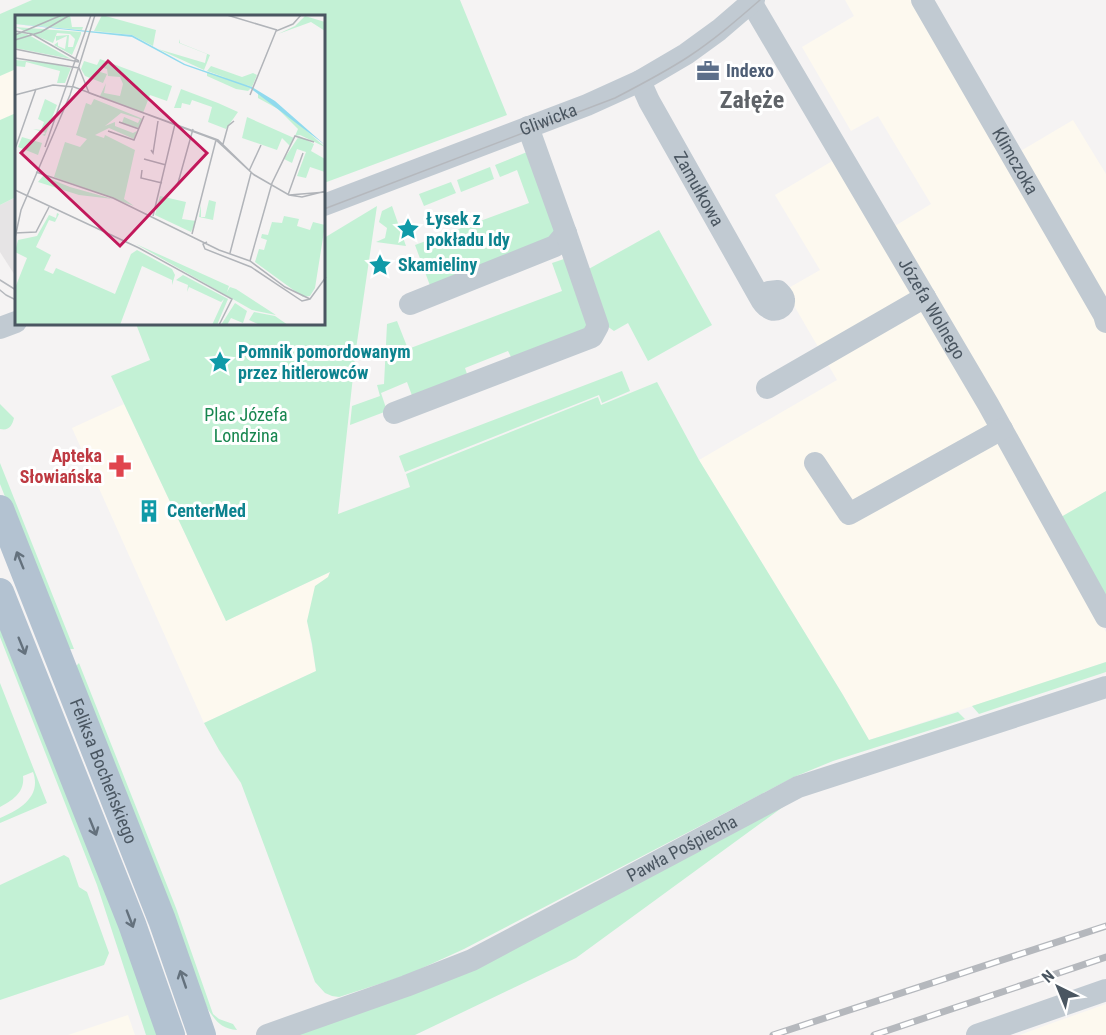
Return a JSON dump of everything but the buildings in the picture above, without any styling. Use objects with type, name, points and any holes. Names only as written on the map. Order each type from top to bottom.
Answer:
[{"type":"main road","name":"Feliksa Bocheńskiego","points":[[0,509],[162,920],[202,1035]]},
{"type":"main road","name":"Feliksa Bocheńskiego","points":[[0,592],[132,924],[171,1035]]},
{"type":"street","name":"Klimczoka","points":[[922,0],[1104,315],[1104,330]]},
{"type":"street","name":"Gliwicka","points":[[326,204],[587,105],[640,81],[686,54],[753,1]]},
{"type":"street","name":"Józefa Wolnego","points":[[753,1],[1002,429],[1106,617]]},
{"type":"street","name":"Zamułkowa","points":[[640,81],[649,101],[759,296]]},
{"type":"street","points":[[394,413],[592,338],[598,326],[528,127]]},
{"type":"street","points":[[410,304],[555,246],[566,233]]},
{"type":"street","points":[[767,388],[925,297]]},
{"type":"street","points":[[0,328],[15,321]]},
{"type":"street","points":[[815,463],[849,514],[1002,429]]},
{"type":"street","name":"Pawła Pośpiecha","points":[[267,1035],[406,987],[472,960],[798,787],[1106,687]]},
{"type":"street","points":[[977,1035],[1106,990]]},
{"type":"shaded area","points":[[845,0],[918,0],[1009,158],[1073,120],[1106,174],[1106,491],[1061,517],[890,229],[931,204],[878,116],[851,131],[802,47],[854,16]]},
{"type":"shaded area","points":[[15,62],[15,198],[0,205],[0,68]]},
{"type":"shaded area","points":[[839,157],[920,296],[821,352],[785,290],[820,270],[775,195]]},
{"type":"shaded area","points":[[15,198],[15,275],[0,252],[0,205]]},
{"type":"shaded area","points":[[924,304],[998,442],[1106,632],[1106,662],[869,740],[699,460],[837,380],[826,361]]},
{"type":"shaded area","points":[[124,404],[226,621],[330,572],[307,621],[316,671],[204,723],[72,428]]},
{"type":"shaded area","points":[[1106,1004],[1106,1035],[1020,1035],[1041,1027]]},
{"type":"shaded area","points":[[128,1015],[135,1035],[68,1035]]},
{"type":"green space","points":[[32,0],[460,0],[507,115],[326,182],[326,15],[15,15],[15,69],[0,76],[0,14]]},
{"type":"green space","points":[[15,113],[15,198],[0,205],[0,120]]},
{"type":"green space","points":[[532,150],[561,232],[432,291],[415,245],[529,203],[517,170],[500,177],[495,165]]},
{"type":"green space","points":[[490,167],[494,179],[461,192],[457,180]]},
{"type":"green space","points":[[451,182],[456,193],[424,206],[419,194]]},
{"type":"green space","name":"Plac Józefa Londzina","points":[[377,206],[356,349],[338,514],[410,487],[406,474],[598,397],[601,405],[657,382],[699,460],[869,740],[958,712],[965,719],[833,761],[794,777],[464,949],[407,975],[339,997],[325,993],[315,982],[241,783],[204,723],[316,671],[307,621],[315,586],[328,577],[330,572],[226,621],[111,376],[150,360],[137,326],[326,326],[326,237]]},
{"type":"green space","points":[[392,206],[406,246],[376,242],[385,238],[387,228],[379,222],[382,211]]},
{"type":"green space","points":[[659,230],[712,325],[648,361],[628,323],[614,331],[604,324],[585,271]]},
{"type":"green space","points":[[570,257],[593,326],[514,363],[508,351],[465,368],[469,380],[414,401],[407,382],[381,393],[387,411],[350,425],[352,406],[380,396],[377,385],[384,384],[387,324],[397,321],[408,349],[562,291],[552,263]]},
{"type":"green space","points":[[622,371],[630,391],[602,403],[599,395],[405,472],[399,456]]},
{"type":"green space","points":[[0,404],[14,418],[8,429],[0,429]]},
{"type":"green space","points":[[0,463],[74,649],[69,649],[63,644],[0,484]]},
{"type":"green space","points":[[1106,491],[1106,600],[1061,517]]},
{"type":"green space","points":[[0,616],[162,1035],[146,1035],[97,885],[0,637]]},
{"type":"green space","points":[[1106,662],[1106,672],[979,714],[972,706]]},
{"type":"green space","points":[[79,663],[176,908],[213,1014],[233,1024],[237,1030],[223,1026],[207,1008],[76,666]]},
{"type":"green space","points":[[0,683],[47,803],[0,823],[0,818],[21,807],[32,795],[35,781],[33,772],[23,776],[20,791],[0,807]]},
{"type":"green space","points":[[798,796],[576,958],[415,1035],[291,1035]]},
{"type":"green space","points":[[64,855],[69,858],[79,887],[87,892],[109,953],[104,965],[0,1000],[0,885]]},
{"type":"tram line","points":[[326,208],[615,98],[688,57],[760,0]]},
{"type":"tram line","points":[[0,280],[15,289]]},
{"type":"tram line","points":[[0,290],[15,300]]},
{"type":"railway","points":[[773,1035],[1106,926]]},
{"type":"railway","points":[[874,1035],[1106,957]]},
{"type":"place","name":"Indexo","points":[[708,71]]},
{"type":"place","name":"Łysek z pokładu Idy","points":[[408,229]]},
{"type":"place","name":"Skamieliny","points":[[380,265]]},
{"type":"place","name":"Pomnik pomordowanym przez hitlerowców","points":[[220,362]]},
{"type":"place","name":"Apteka Słowiańska","points":[[120,466]]},
{"type":"place","name":"CenterMed","points":[[149,511]]},
{"type":"district","name":"Załęże","points":[[752,100]]}]
